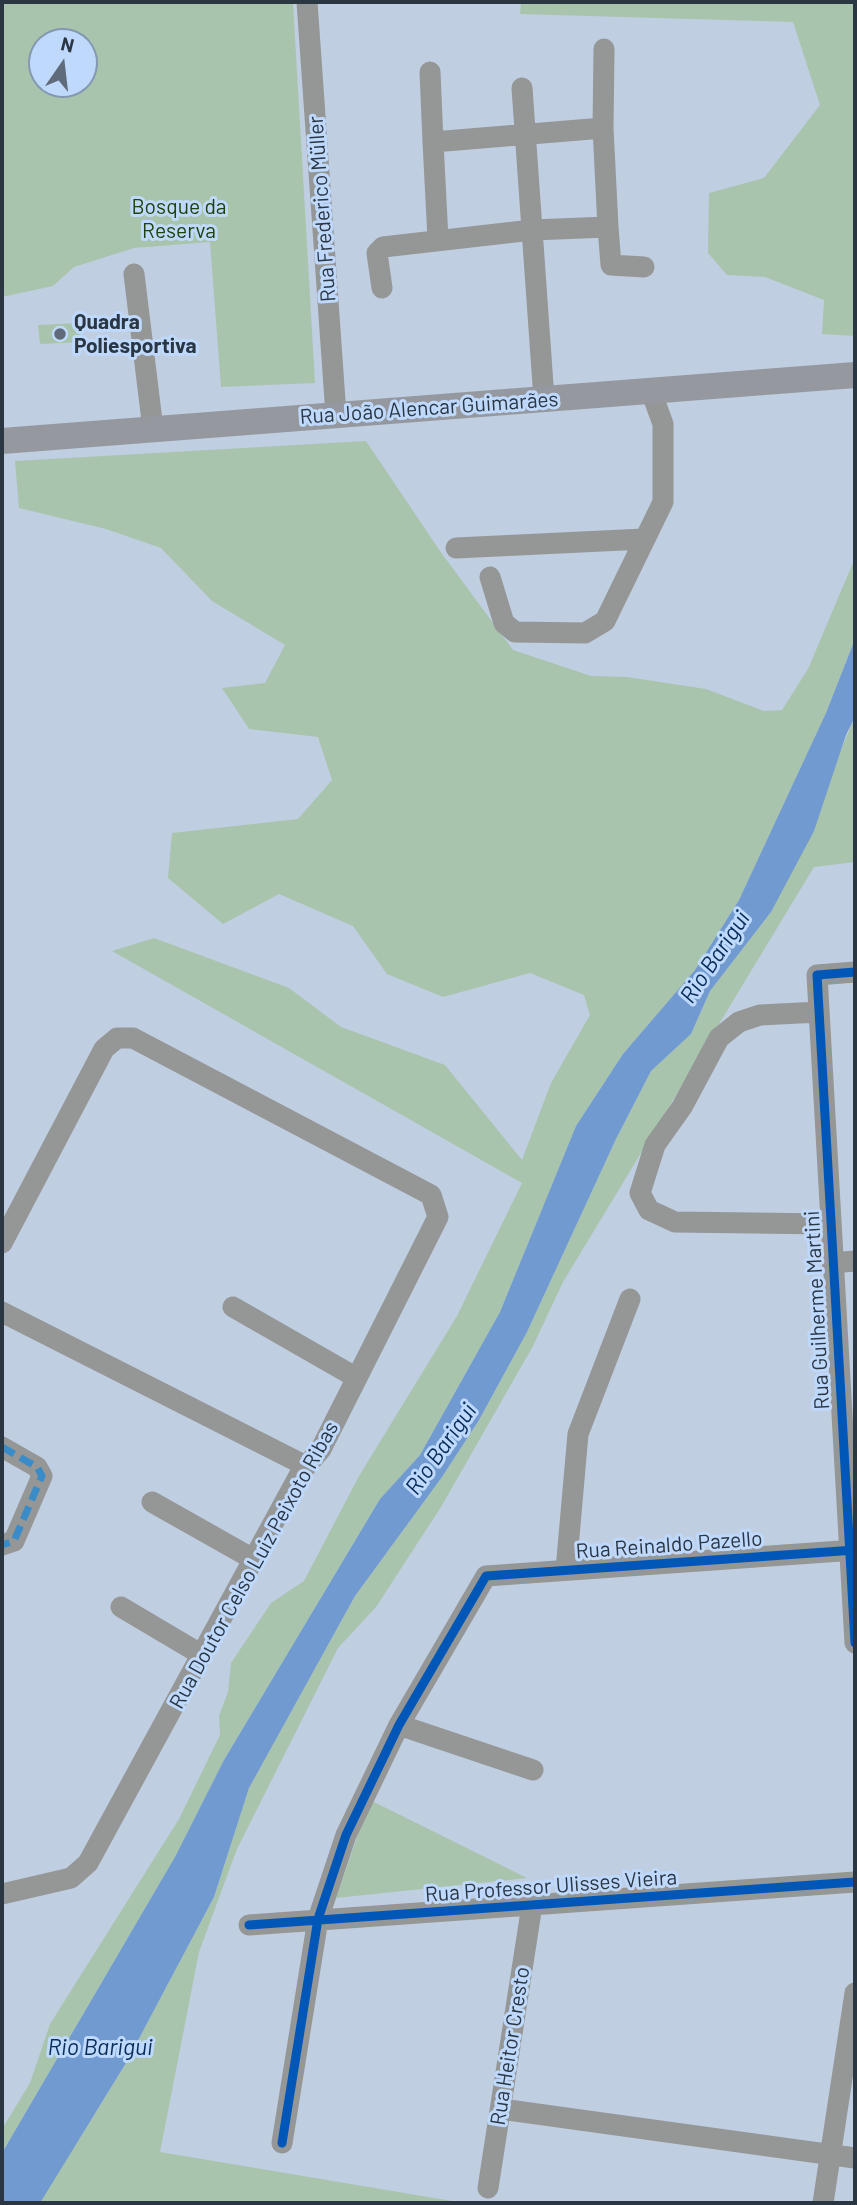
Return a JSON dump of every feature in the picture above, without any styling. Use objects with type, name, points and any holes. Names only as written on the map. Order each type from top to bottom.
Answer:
[{"type":"main road","name":"Rua João Alencar Guimarães","points":[[2,441],[855,375]]},
{"type":"street","name":"Rua Frederico Müller","points":[[307,2],[336,415]]},
{"type":"street","points":[[604,49],[603,128],[611,265],[644,267]]},
{"type":"street","points":[[430,72],[438,239]]},
{"type":"street","points":[[522,88],[544,399]]},
{"type":"street","points":[[433,142],[603,128]]},
{"type":"street","points":[[382,288],[377,253],[383,247],[533,230],[608,228]]},
{"type":"street","points":[[134,274],[153,429]]},
{"type":"street","points":[[490,577],[509,628],[532,634],[585,634],[605,621],[663,502],[663,424],[651,391]]},
{"type":"street","points":[[456,548],[644,539]]},
{"type":"street","name":"Rua Guilherme Martini","points":[[855,972],[817,975],[832,1263],[852,1550],[855,1643]]},
{"type":"street","points":[[819,1012],[760,1015],[738,1022],[719,1038],[681,1107],[655,1145],[640,1193],[649,1210],[675,1222],[830,1224]]},
{"type":"street","name":"Rua Doutor Celso Luiz Peixoto Ribas","points":[[2,1243],[104,1049],[117,1038],[133,1038],[431,1195],[438,1217],[321,1448],[306,1466],[253,1559],[81,1871],[60,1882],[2,1894]]},
{"type":"street","points":[[832,1263],[855,1261]]},
{"type":"street","name":"Rua Reinaldo Pazello","points":[[566,1570],[578,1434],[630,1299]]},
{"type":"street","points":[[233,1307],[357,1378]]},
{"type":"street","points":[[2,1312],[306,1466]]},
{"type":"street","points":[[2,1447],[37,1467],[42,1476],[14,1541],[2,1545]]},
{"type":"street","points":[[152,1502],[253,1559]]},
{"type":"street","name":"Rua Reinaldo Pazello","points":[[399,1726],[486,1576],[852,1550]]},
{"type":"street","points":[[121,1607],[202,1655]]},
{"type":"street","points":[[282,2143],[318,1919],[346,1835],[399,1726],[533,1770]]},
{"type":"street","name":"Rua Professor Ulisses Vieira","points":[[249,1925],[855,1882]]},
{"type":"street","name":"Rua Heitor Cresto","points":[[488,2188],[532,1905]]},
{"type":"street","points":[[823,2203],[855,1993]]},
{"type":"street","points":[[501,2109],[855,2158]]},
{"type":"green space","name":"Bosque da Reserva","points":[[2,2],[293,3],[315,383],[221,387],[210,242],[134,248],[74,267],[53,286],[2,297]]},
{"type":"green space","points":[[521,2],[855,2],[855,336],[822,334],[824,300],[765,277],[727,275],[708,253],[709,193],[764,178],[820,105],[793,22],[520,14]]},
{"type":"green space","name":"Quadra Poliesportiva","points":[[80,323],[81,342],[40,344],[38,325]]},
{"type":"green space","points":[[366,441],[440,551],[513,650],[591,676],[627,677],[706,689],[764,711],[782,710],[808,669],[855,558],[855,639],[826,713],[739,900],[695,970],[623,1054],[576,1126],[500,1312],[420,1455],[380,1499],[224,1760],[175,1857],[2,2153],[2,2129],[30,2083],[50,2024],[179,1819],[220,1735],[219,1716],[228,1692],[231,1663],[271,1603],[304,1581],[359,1476],[457,1316],[522,1183],[112,951],[154,938],[289,988],[341,1027],[445,1065],[522,1160],[551,1083],[590,1015],[584,995],[530,973],[443,997],[387,974],[353,926],[279,894],[223,924],[168,878],[172,833],[298,819],[332,780],[318,737],[249,729],[222,688],[265,683],[285,645],[212,601],[161,548],[106,529],[19,508],[15,461]]},
{"type":"green space","points":[[855,717],[855,862],[814,867],[563,1282],[533,1346],[441,1507],[376,1607],[338,1648],[237,1849],[199,1952],[160,2152],[464,2203],[21,2203],[80,2138],[126,2063],[214,1897],[249,1788],[355,1596],[442,1477],[479,1420],[527,1332],[616,1139],[651,1071],[691,1034],[710,991],[771,912]]},
{"type":"green space","points":[[370,1800],[527,1878],[336,1898]]},
{"type":"water","name":"Rio Barigui","points":[[855,639],[855,717],[846,735],[814,831],[771,912],[710,991],[691,1034],[651,1071],[616,1139],[527,1332],[479,1420],[442,1477],[355,1596],[249,1788],[214,1897],[126,2063],[40,2203],[2,2203],[2,2153],[175,1857],[224,1760],[380,1499],[420,1455],[500,1312],[576,1126],[623,1054],[695,970],[739,900],[826,713]]},
{"type":"marked path","points":[[2,1447],[37,1467],[42,1476],[14,1541],[2,1545]]},
{"type":"cycle path","points":[[855,972],[817,975],[855,1643]]},
{"type":"cycle path","points":[[282,2143],[318,1919],[346,1835],[399,1725],[486,1576],[855,1550]]},
{"type":"cycle path","points":[[249,1925],[855,1882]]},
{"type":"place","name":"Quadra Poliesportiva","points":[[60,334]]}]
